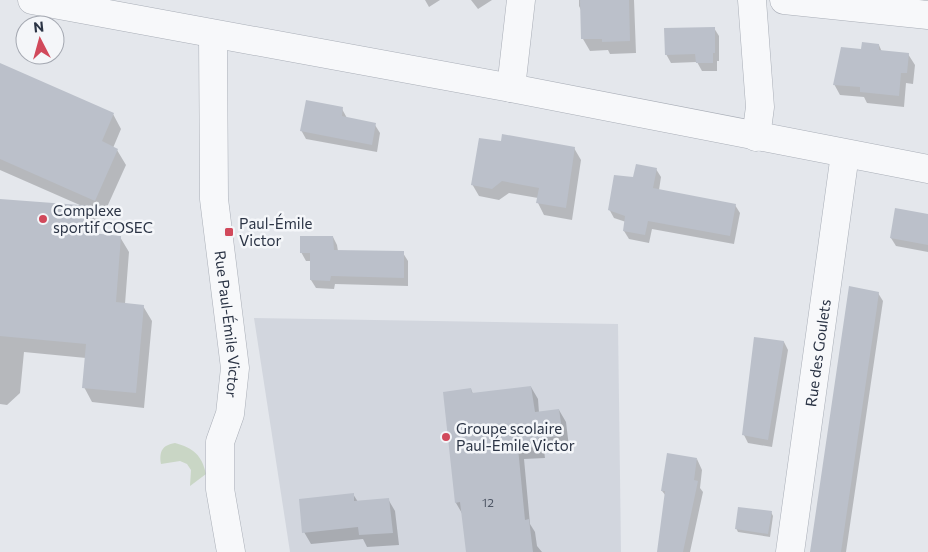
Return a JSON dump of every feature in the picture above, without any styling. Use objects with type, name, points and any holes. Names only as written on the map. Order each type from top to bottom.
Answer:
[{"type":"street","points":[[32,0],[213,35],[511,88],[756,138],[928,170]]},
{"type":"street","points":[[511,88],[520,0]]},
{"type":"street","points":[[752,0],[760,107],[756,138]]},
{"type":"street","points":[[784,0],[928,16]]},
{"type":"street","name":"Rue Paul-Émile Victor","points":[[213,35],[214,199],[235,368],[230,414],[220,442],[220,489],[231,552]]},
{"type":"street","name":"Rue des Goulets","points":[[790,552],[845,154]]},
{"type":"shaded area","name":"Groupe scolaire Paul-Émile Victor","points":[[254,318],[618,324],[621,552],[290,552]]},
{"type":"green space","points":[[175,443],[187,447],[196,453],[204,467],[206,474],[190,486],[191,470],[187,464],[180,461],[161,464],[161,453],[164,447]]},
{"type":"building","points":[[580,0],[629,0],[630,41],[602,42],[602,39],[581,39]]},
{"type":"building","points":[[715,27],[713,63],[696,63],[695,54],[665,55],[664,28]]},
{"type":"building","points":[[862,42],[879,44],[879,50],[909,53],[907,73],[901,73],[899,96],[860,92],[860,87],[833,85],[841,47],[861,49]]},
{"type":"building","points":[[0,63],[114,113],[102,141],[118,149],[95,201],[0,159]]},
{"type":"building","points":[[306,100],[343,107],[342,116],[376,123],[372,145],[300,131]]},
{"type":"building","points":[[502,134],[575,147],[566,208],[536,203],[539,188],[502,181],[492,189],[471,185],[479,138],[501,141]]},
{"type":"building","points":[[636,164],[657,168],[653,188],[736,204],[730,236],[648,221],[645,235],[623,231],[625,216],[608,210],[614,175],[633,177]]},
{"type":"building","points":[[0,199],[93,206],[81,232],[121,236],[116,302],[144,305],[136,393],[82,388],[86,344],[0,336]]},
{"type":"building","points":[[895,208],[928,214],[928,245],[890,238]]},
{"type":"building","points":[[300,236],[333,236],[334,250],[404,251],[404,278],[331,276],[330,281],[310,280],[310,253],[300,253]]},
{"type":"building","points":[[849,286],[879,292],[876,314],[841,552],[810,552]]},
{"type":"building","points":[[754,337],[784,341],[768,440],[742,435]]},
{"type":"building","points":[[531,386],[535,412],[559,409],[563,436],[538,438],[539,446],[518,448],[525,520],[529,519],[533,552],[466,552],[460,502],[455,503],[443,392],[471,388],[472,393]]},
{"type":"building","points":[[667,453],[697,458],[694,480],[698,481],[683,552],[657,552],[665,491],[661,491]]},
{"type":"building","points":[[354,493],[354,501],[389,498],[393,533],[359,535],[358,527],[302,533],[299,499]]},
{"type":"building","points":[[738,507],[772,511],[768,534],[735,529]]},
{"type":"place","name":"Complexe sportif COSEC","points":[[43,219]]},
{"type":"place","name":"Paul-Émile Victor","points":[[229,232]]},
{"type":"place","name":"Groupe scolaire Paul-Émile Victor","points":[[446,437]]}]
